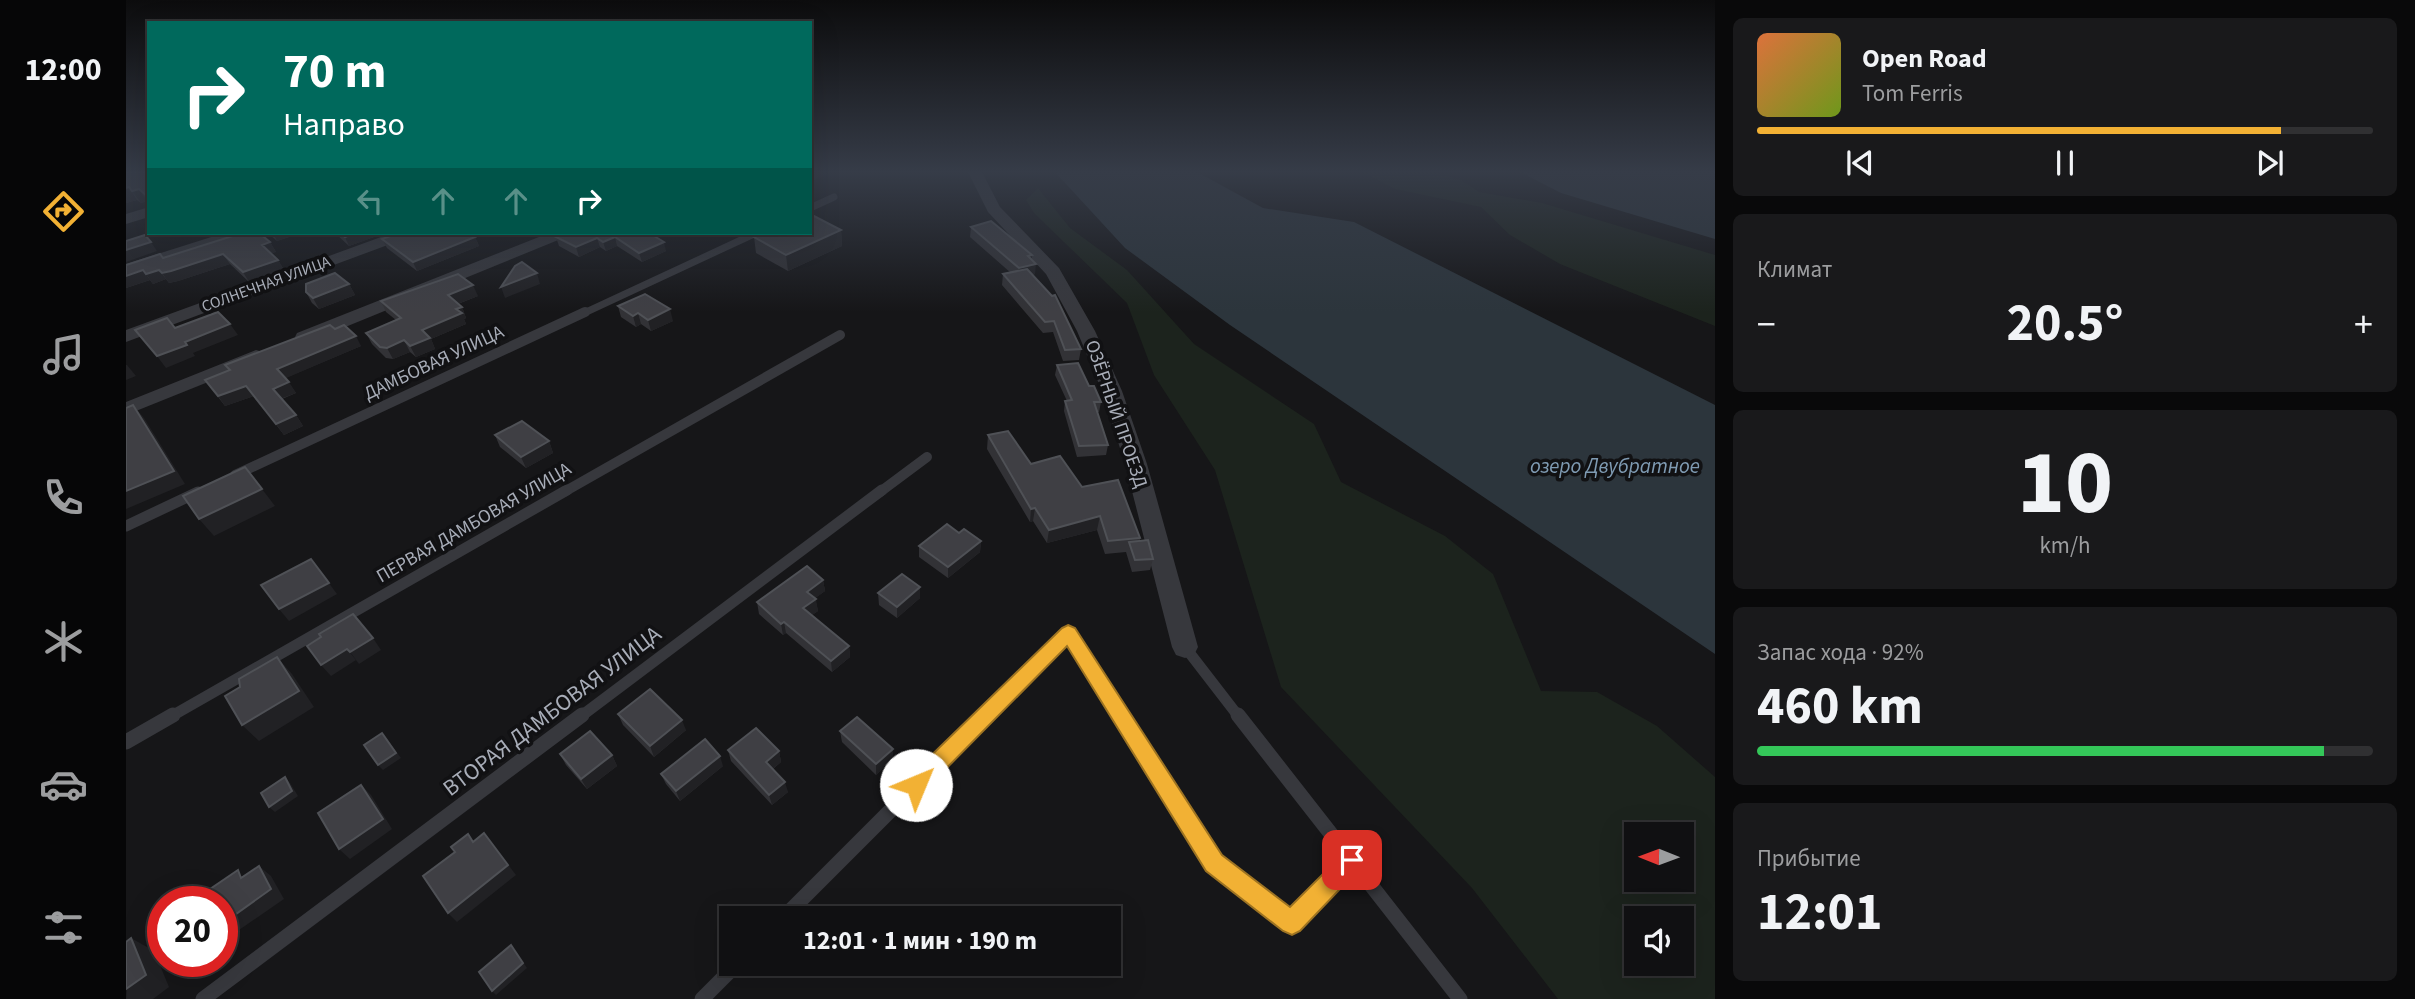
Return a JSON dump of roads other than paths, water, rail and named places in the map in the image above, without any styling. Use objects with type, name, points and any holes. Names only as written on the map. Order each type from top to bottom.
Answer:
[{"type":"street","name":"ОЗЁРНЫЙ ПРОЕЗД","points":[[1002,219],[1053,272],[1086,331],[1112,391],[1136,464],[1185,647]]},
{"type":"street","points":[[126,269],[233,235]]},
{"type":"street","name":"СОЛНЕЧНАЯ УЛИЦА","points":[[126,336],[401,235]]},
{"type":"street","points":[[293,342],[557,235]]},
{"type":"street","points":[[126,409],[267,352]]},
{"type":"lane","name":"ДАМБОВАЯ УЛИЦА","points":[[227,479],[752,235]]},
{"type":"lane","name":"ПЕРВАЯ ДАМБОВАЯ УЛИЦА","points":[[126,741],[840,335]]},
{"type":"lane","name":"ВТОРАЯ ДАМБОВАЯ УЛИЦА","points":[[202,999],[927,457]]},
{"type":"lane","points":[[126,526],[214,485]]},
{"type":"lane","points":[[795,906],[1068,633],[1214,863],[1292,923],[1352,860]]},
{"type":"lane","points":[[1185,647],[1460,999]]},
{"type":"lane","points":[[702,999],[725,976]]},
{"type":"water","name":"озеро Двубратное","points":[[1098,219],[1332,219],[1354,222],[1715,405],[1715,654],[1230,325],[1125,248]]},
{"type":"water","points":[[1647,219],[1715,219],[1715,239]]}]
